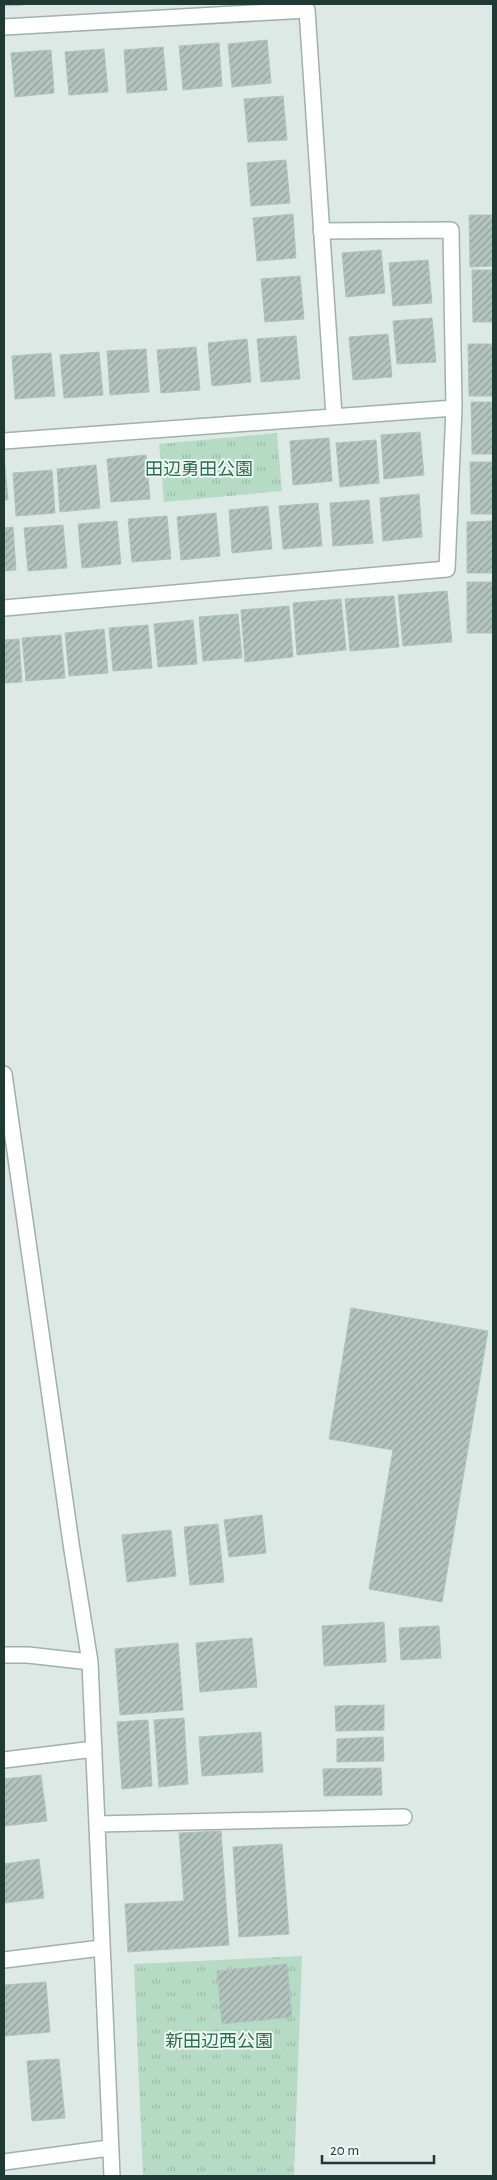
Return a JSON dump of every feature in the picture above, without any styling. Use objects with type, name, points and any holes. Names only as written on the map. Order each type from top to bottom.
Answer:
[{"type":"street","points":[[4,27],[307,10],[334,416]]},
{"type":"street","points":[[4,608],[447,569],[454,408],[451,230],[321,231]]},
{"type":"street","points":[[4,441],[454,408]]},
{"type":"street","points":[[4,1074],[72,1550],[90,1662],[109,2148],[112,2176]]},
{"type":"street","points":[[4,1655],[28,1655],[90,1662]]},
{"type":"street","points":[[4,1760],[94,1749]]},
{"type":"street","points":[[96,1824],[404,1817]]},
{"type":"street","points":[[4,1960],[101,1948]]},
{"type":"street","points":[[4,2162],[109,2148]]},
{"type":"green space","name":"田辺勇田公園","points":[[277,433],[282,491],[164,502],[159,444]]},
{"type":"green space","name":"新田辺西公園","points":[[302,1956],[294,2176],[143,2176],[134,1964]]},
{"type":"building","points":[[4,4],[23,4],[23,5],[4,6]]},
{"type":"building","points":[[267,40],[271,83],[232,87],[228,44]]},
{"type":"building","points":[[219,43],[222,86],[183,90],[179,46]]},
{"type":"building","points":[[163,47],[167,90],[127,93],[124,50]]},
{"type":"building","points":[[104,49],[108,92],[69,95],[65,52]]},
{"type":"building","points":[[51,50],[54,93],[15,97],[11,53]]},
{"type":"building","points":[[283,96],[287,140],[248,142],[244,99]]},
{"type":"building","points":[[286,160],[290,203],[251,206],[247,163]]},
{"type":"building","points":[[293,214],[296,258],[257,261],[253,218]]},
{"type":"building","points":[[469,215],[493,215],[493,266],[470,267]]},
{"type":"building","points":[[381,250],[385,293],[346,297],[342,253]]},
{"type":"building","points":[[428,260],[432,303],[393,306],[389,263]]},
{"type":"building","points":[[472,270],[493,270],[493,322],[473,322]]},
{"type":"building","points":[[300,276],[304,319],[265,322],[261,279]]},
{"type":"building","points":[[432,318],[436,362],[397,364],[393,321]]},
{"type":"building","points":[[388,334],[392,377],[353,380],[349,337]]},
{"type":"building","points":[[296,336],[300,379],[261,382],[257,339]]},
{"type":"building","points":[[247,339],[251,382],[212,386],[208,343]]},
{"type":"building","points":[[468,344],[493,344],[493,396],[469,396]]},
{"type":"building","points":[[196,347],[200,390],[161,393],[157,350]]},
{"type":"building","points":[[146,349],[149,392],[110,395],[107,351]]},
{"type":"building","points":[[99,352],[103,395],[64,398],[60,355]]},
{"type":"building","points":[[51,353],[55,396],[15,399],[12,356]]},
{"type":"building","points":[[471,402],[493,402],[493,454],[472,454]]},
{"type":"building","points":[[420,432],[424,475],[384,479],[381,435]]},
{"type":"building","points":[[329,438],[332,481],[293,485],[290,441]]},
{"type":"building","points":[[376,440],[379,483],[340,487],[336,443]]},
{"type":"building","points":[[146,455],[150,499],[111,502],[107,459]]},
{"type":"building","points":[[4,456],[8,500],[4,500]]},
{"type":"building","points":[[470,462],[493,462],[493,514],[471,514]]},
{"type":"building","points":[[96,465],[100,508],[60,512],[57,469]]},
{"type":"building","points":[[52,470],[55,513],[16,516],[13,473]]},
{"type":"building","points":[[419,494],[422,537],[383,541],[380,498]]},
{"type":"building","points":[[369,500],[373,543],[333,546],[330,503]]},
{"type":"building","points":[[318,503],[322,546],[283,549],[279,506]]},
{"type":"building","points":[[268,506],[272,549],[232,553],[229,510]]},
{"type":"building","points":[[216,513],[220,556],[181,560],[177,517]]},
{"type":"building","points":[[167,516],[171,559],[132,562],[128,519]]},
{"type":"building","points":[[117,521],[121,564],[82,568],[78,524]]},
{"type":"building","points":[[493,521],[493,573],[467,573],[467,522]]},
{"type":"building","points":[[63,525],[67,568],[28,571],[24,528]]},
{"type":"building","points":[[13,527],[16,570],[4,571],[4,528]]},
{"type":"building","points":[[467,582],[493,582],[493,633],[467,633]]},
{"type":"building","points":[[447,591],[452,642],[403,646],[398,595]]},
{"type":"building","points":[[394,596],[399,647],[350,651],[345,599]]},
{"type":"building","points":[[341,599],[346,650],[297,655],[293,603]]},
{"type":"building","points":[[289,606],[293,657],[245,662],[241,610]]},
{"type":"building","points":[[238,614],[242,658],[203,661],[199,617]]},
{"type":"building","points":[[193,620],[197,664],[158,667],[154,624]]},
{"type":"building","points":[[148,625],[152,668],[113,671],[109,628]]},
{"type":"building","points":[[104,629],[108,673],[69,676],[65,633]]},
{"type":"building","points":[[61,635],[65,678],[26,681],[22,638]]},
{"type":"building","points":[[19,639],[22,682],[4,683],[4,640]]},
{"type":"building","points":[[351,1308],[488,1331],[442,1602],[369,1589],[393,1450],[329,1439]]},
{"type":"building","points":[[262,1515],[266,1553],[229,1557],[224,1520]]},
{"type":"building","points":[[218,1524],[224,1582],[190,1585],[184,1527]]},
{"type":"building","points":[[171,1530],[176,1576],[127,1582],[122,1535]]},
{"type":"building","points":[[384,1622],[386,1662],[324,1666],[322,1626]]},
{"type":"building","points":[[439,1626],[441,1658],[401,1660],[399,1628]]},
{"type":"building","points":[[252,1638],[257,1687],[200,1692],[196,1643]]},
{"type":"building","points":[[178,1643],[183,1710],[120,1715],[115,1649]]},
{"type":"building","points":[[384,1705],[384,1730],[336,1731],[335,1706]]},
{"type":"building","points":[[184,1718],[188,1784],[159,1787],[154,1720]]},
{"type":"building","points":[[148,1720],[152,1786],[122,1789],[117,1722]]},
{"type":"building","points":[[261,1732],[263,1772],[202,1776],[199,1737]]},
{"type":"building","points":[[383,1737],[384,1761],[337,1762],[337,1739]]},
{"type":"building","points":[[381,1768],[382,1795],[324,1796],[323,1769]]},
{"type":"building","points":[[41,1775],[47,1821],[4,1826],[4,1779]]},
{"type":"building","points":[[221,1831],[229,1945],[128,1952],[125,1904],[184,1901],[179,1833]]},
{"type":"building","points":[[282,1844],[289,1934],[239,1937],[233,1847]]},
{"type":"building","points":[[39,1859],[44,1898],[4,1903],[4,1864]]},
{"type":"building","points":[[287,1964],[292,2017],[222,2024],[217,1971]]},
{"type":"building","points":[[46,1982],[50,2032],[4,2036],[4,1985]]},
{"type":"building","points":[[59,2059],[65,2118],[32,2121],[27,2061]]}]
